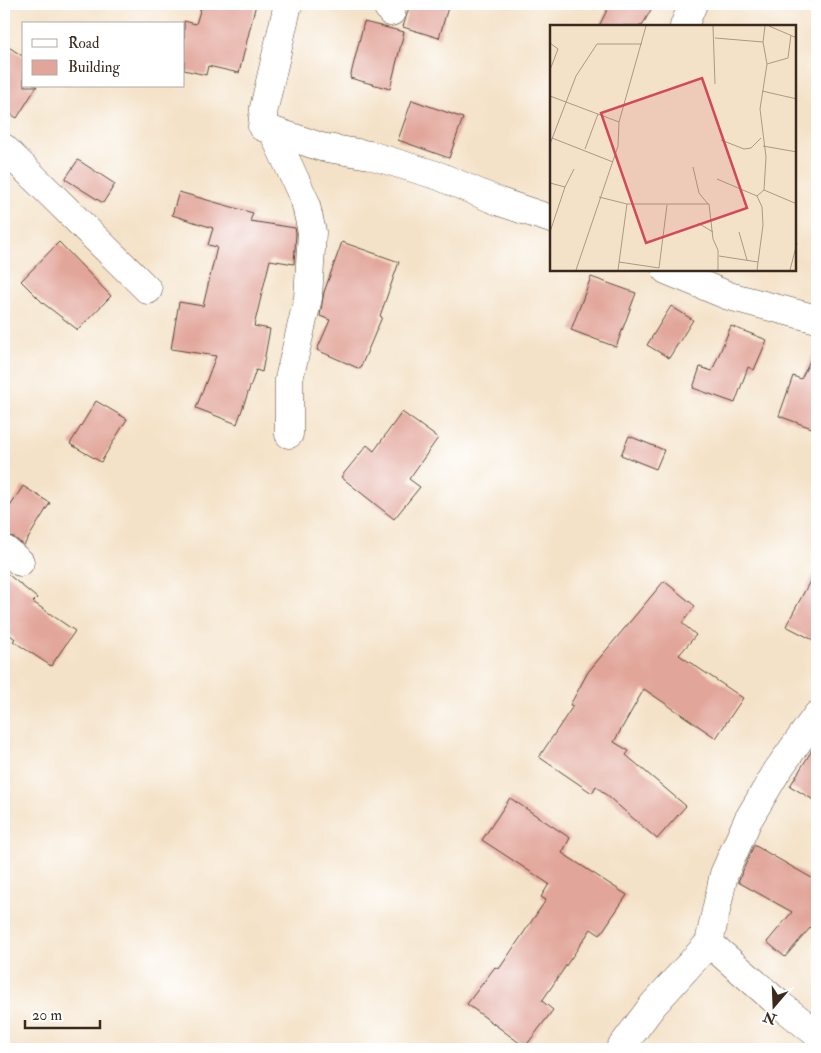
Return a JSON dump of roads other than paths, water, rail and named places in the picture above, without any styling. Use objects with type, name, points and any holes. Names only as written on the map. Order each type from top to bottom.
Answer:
[{"type":"street","points":[[288,4],[264,108],[262,127],[321,147],[370,155],[439,176],[500,202],[550,219]]},
{"type":"street","points":[[684,25],[693,4]]},
{"type":"street","points":[[273,132],[305,202],[312,232],[308,298],[289,379],[289,434]]},
{"type":"street","points":[[4,148],[148,290]]},
{"type":"street","points":[[668,271],[728,296],[817,319]]},
{"type":"street","points":[[620,1049],[653,1005],[709,943],[724,874],[748,820],[777,771],[817,715]]},
{"type":"street","points":[[709,943],[817,1034]]}]
